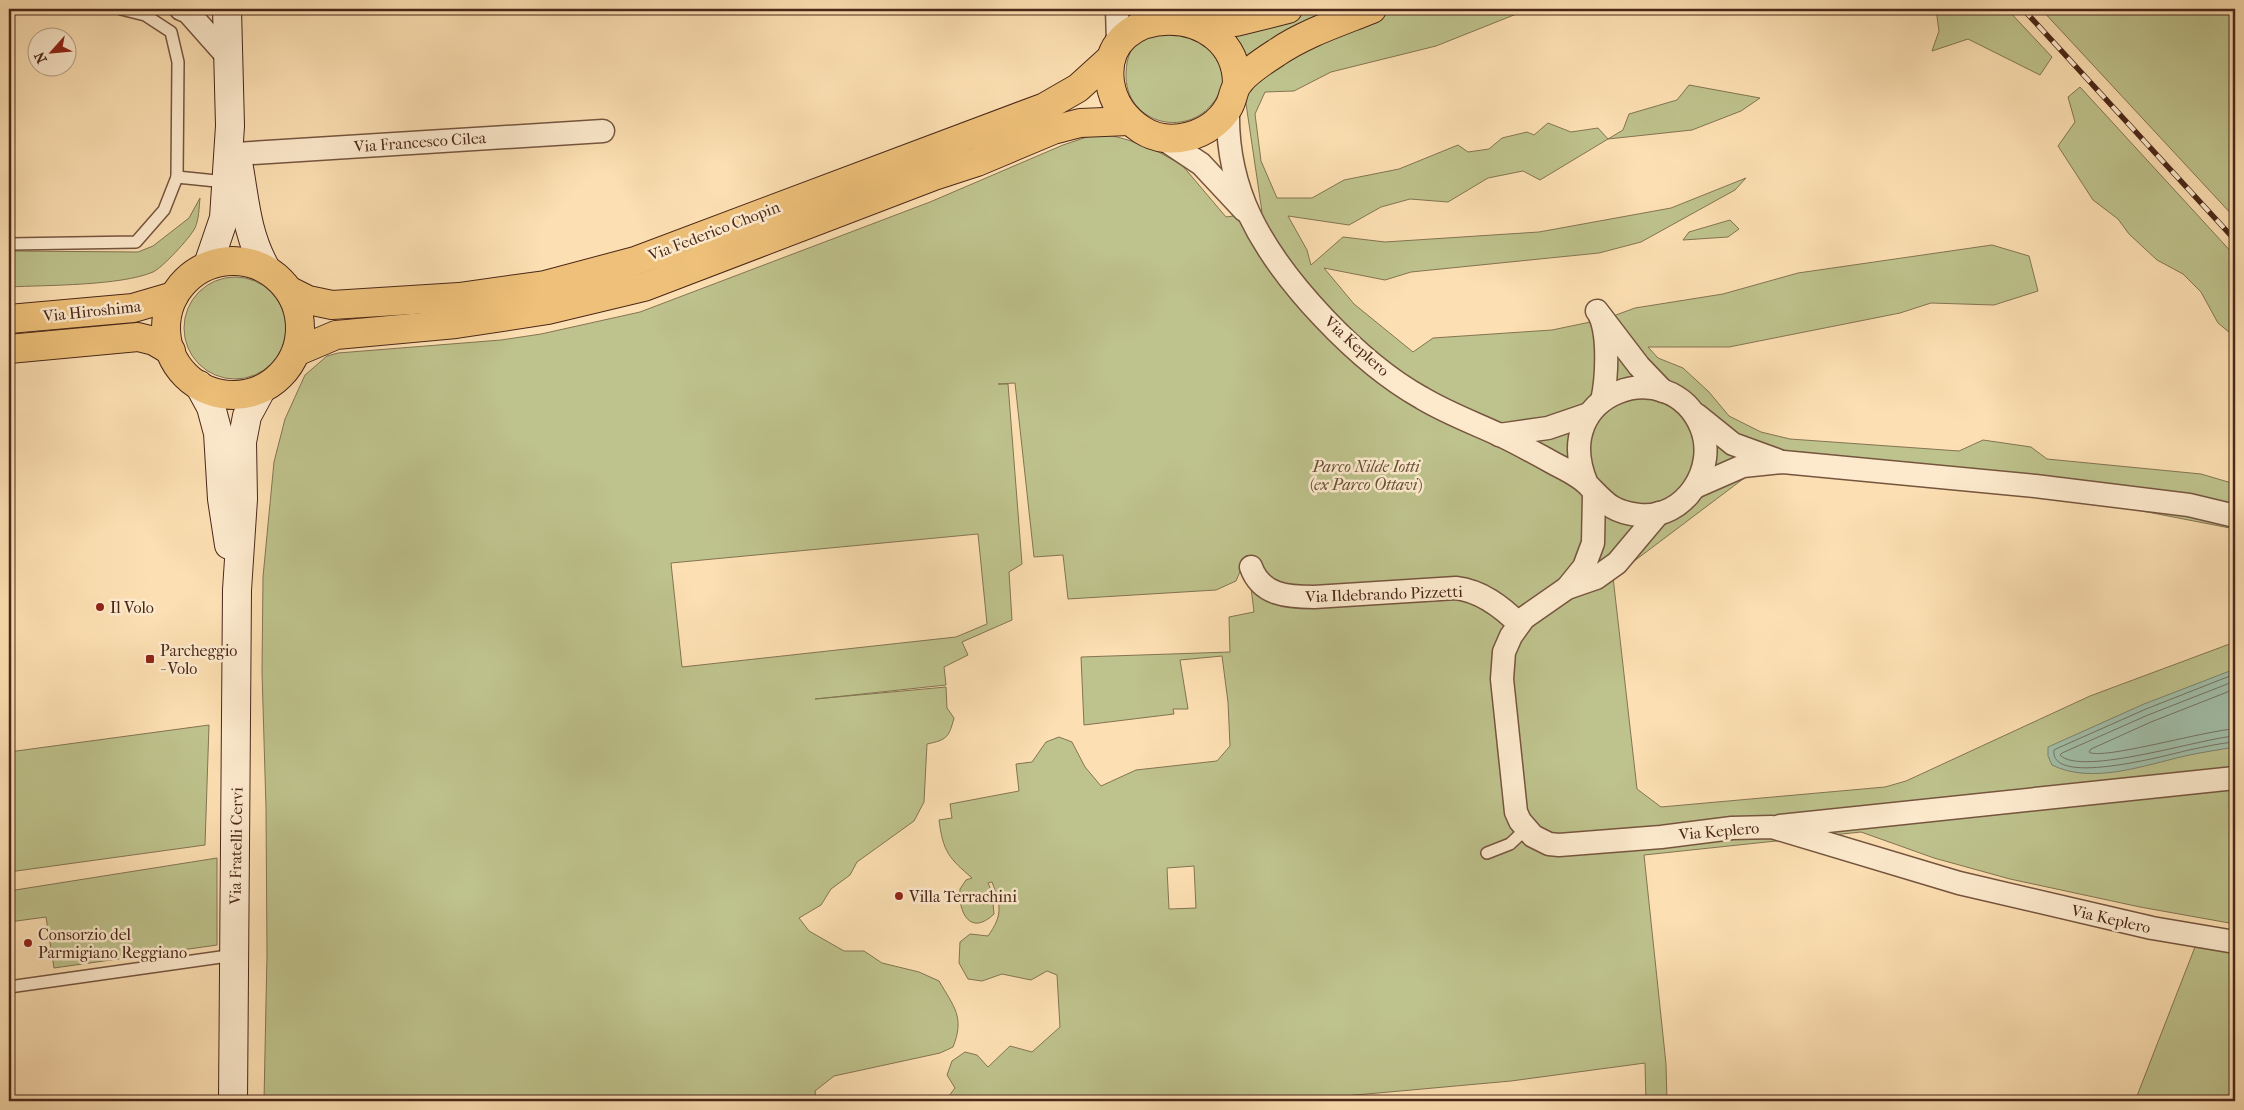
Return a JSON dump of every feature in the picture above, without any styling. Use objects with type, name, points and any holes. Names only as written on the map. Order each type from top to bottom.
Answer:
[{"type":"main road","name":"Via Fratelli Cervi","points":[[208,265],[224,218],[230,126],[227,9]]},
{"type":"main road","name":"Via Federico Chopin","points":[[290,291],[308,300],[332,305],[460,297],[545,285],[635,261],[1045,107],[1078,88],[1115,50],[1128,28],[1143,18],[1159,12],[1176,9],[1204,17],[1236,22],[1288,9]]},
{"type":"main road","name":"Via Federico Chopin","points":[[1238,84],[1260,64],[1294,42],[1372,9]]},
{"type":"main road","name":"Via Federico Chopin","points":[[1115,50],[1109,74],[1112,92],[1118,107],[1129,121],[1144,132],[1162,138],[1181,138],[1200,134],[1216,123],[1228,109],[1238,84],[1237,64],[1231,45],[1220,29],[1204,17]]},
{"type":"main road","name":"Via Federico Chopin","points":[[296,352],[336,336],[456,324],[548,310],[644,287],[934,176],[977,162],[1053,130],[1080,123],[1129,121]]},
{"type":"main road","name":"Via Fratelli Cervi","points":[[230,126],[246,205],[248,228],[256,252],[265,267]]},
{"type":"main road","name":"Via Fratelli Cervi","points":[[199,386],[219,394],[240,396],[261,390],[276,380],[288,366],[296,352],[300,328],[290,291],[280,277],[265,267],[246,261],[227,260],[208,265],[194,273],[182,284],[174,296],[168,315],[167,333],[170,351],[182,371],[199,386],[211,407],[218,433],[222,499],[237,590]]},
{"type":"main road","name":"Via Hiroshima","points":[[9,319],[125,309],[148,305],[174,296]]},
{"type":"main road","name":"Via Hiroshima","points":[[9,349],[138,337],[154,341],[170,351]]},
{"type":"main road","name":"Via Fratelli Cervi","points":[[233,1101],[237,590],[243,499],[244,428],[261,390]]},
{"type":"street","points":[[181,9],[188,12],[227,56]]},
{"type":"street","points":[[1115,50],[1117,9]]},
{"type":"street","points":[[1228,109],[1230,151],[1235,174],[1250,216]]},
{"type":"street","name":"Via Francesco Cilea","points":[[236,154],[603,131]]},
{"type":"street","points":[[1162,138],[1201,164],[1250,216]]},
{"type":"street","name":"Via Keplero","points":[[1250,216],[1296,286],[1318,311],[1362,353],[1397,382],[1422,398],[1558,465],[1591,489]]},
{"type":"street","points":[[1694,413],[1706,442],[1706,458],[1702,473],[1695,487],[1685,499],[1673,508],[1641,516],[1624,513],[1608,506],[1591,489],[1580,467],[1578,449],[1581,431],[1596,408],[1605,388],[1606,338],[1604,327],[1597,311],[1639,366],[1663,390],[1674,396],[1733,444],[1783,462]]},
{"type":"street","points":[[1499,435],[1548,428],[1596,408],[1625,389],[1644,387],[1663,390]]},
{"type":"street","points":[[1695,487],[1744,466],[1783,462],[2044,488],[2189,505],[2235,516]]},
{"type":"street","points":[[1567,588],[1584,567],[1593,543],[1591,489]]},
{"type":"street","points":[[1526,829],[1520,821],[1514,802],[1502,679],[1504,652],[1519,624],[1541,605],[1567,588],[1596,578],[1617,563],[1659,513]]},
{"type":"street","name":"Via Ildebrando Pizzetti","points":[[1251,567],[1254,576],[1265,588],[1282,595],[1302,597],[1466,589],[1498,605],[1519,624]]},
{"type":"street","points":[[1772,827],[2235,778]]},
{"type":"street","name":"Via Keplero","points":[[1526,829],[1540,841],[1559,845],[1652,838],[1732,828],[1772,827],[1959,883],[2152,928],[2235,942]]},
{"type":"lane","points":[[9,244],[136,242],[164,210],[177,177],[178,62],[170,32],[145,16],[121,9]]},
{"type":"lane","points":[[177,177],[226,182]]},
{"type":"lane","points":[[1487,853],[1510,844],[1526,829]]},
{"type":"lane","points":[[9,987],[235,955]]},
{"type":"green space","name":"Parco Nilde Iotti (ex Parco Ottavi)","points":[[1232,9],[1529,9],[1436,46],[1331,72],[1294,91],[1265,92],[1255,114],[1261,161],[1277,198],[1312,198],[1344,180],[1399,169],[1458,145],[1468,152],[1489,149],[1502,138],[1527,132],[1534,135],[1548,123],[1571,132],[1598,128],[1608,139],[1540,180],[1523,171],[1488,178],[1448,202],[1410,199],[1381,207],[1349,225],[1288,216],[1307,250],[1311,265],[1343,237],[1385,242],[1539,232],[1671,208],[1746,178],[1735,190],[1641,242],[1599,253],[1411,272],[1385,280],[1324,268],[1354,304],[1413,352],[1433,338],[1552,330],[1605,319],[1635,308],[1723,294],[1798,273],[1992,245],[2029,256],[2038,291],[1994,305],[1931,303],[1900,313],[1729,347],[1648,347],[1658,358],[1683,368],[1709,392],[1729,416],[1761,432],[1790,439],[1959,451],[1983,440],[2031,447],[2047,459],[2201,474],[2235,484],[2235,529],[2137,510],[1982,490],[1781,470],[1747,476],[1613,577],[1637,789],[1661,807],[1885,787],[1906,781],[2090,696],[2235,642],[2235,924],[2140,907],[2010,879],[1934,858],[1861,832],[1644,855],[1666,1064],[1667,1101],[1646,1101],[1645,1063],[1511,1081],[1289,1101],[945,1101],[955,1088],[947,1075],[952,1061],[965,1052],[977,1055],[988,1067],[1010,1046],[1032,1052],[1060,1027],[1057,975],[1047,971],[1031,980],[1002,974],[982,981],[968,979],[959,963],[960,942],[970,934],[988,936],[996,922],[999,904],[992,882],[988,883],[992,892],[994,914],[978,923],[967,919],[961,906],[960,889],[966,880],[972,878],[948,854],[939,820],[952,818],[950,804],[1019,791],[1016,764],[1032,762],[1046,742],[1059,737],[1072,742],[1085,767],[1101,786],[1136,770],[1217,761],[1230,746],[1228,702],[1222,656],[1180,660],[1188,709],[1173,709],[1174,714],[1084,725],[1081,657],[1230,652],[1229,617],[1254,612],[1247,555],[1236,581],[1216,590],[1068,599],[1063,555],[1034,557],[1015,383],[998,384],[1008,384],[1022,564],[1009,572],[1012,620],[962,642],[968,655],[944,667],[946,685],[815,699],[946,687],[947,708],[954,718],[949,734],[946,737],[927,744],[924,802],[914,821],[857,862],[850,875],[831,889],[821,905],[799,918],[809,931],[844,951],[864,951],[882,963],[919,972],[939,981],[953,1005],[958,1020],[953,1047],[940,1053],[834,1076],[815,1091],[816,1101],[264,1101],[267,954],[266,808],[262,672],[263,577],[274,462],[285,419],[305,375],[327,356],[338,353],[501,340],[541,334],[640,312],[930,202],[1063,145],[1090,136],[1110,135],[1128,140],[1155,150],[1182,165],[1226,217],[1262,212]],"holes":[[[978,534],[987,624],[956,637],[682,667],[671,563]],[[1194,866],[1196,908],[1169,909],[1167,868]]]},
{"type":"green space","points":[[1936,9],[2007,9],[2052,57],[2040,75],[1968,39],[1932,51],[1939,31]]},
{"type":"green space","points":[[2041,9],[2235,9],[2235,218]]},
{"type":"green space","points":[[1172,25],[1214,46],[1222,68],[1223,78],[1222,87],[1217,97],[1206,111],[1192,119],[1176,122],[1161,121],[1147,115],[1136,105],[1128,91],[1126,73],[1127,62],[1134,46],[1146,36]]},
{"type":"green space","points":[[1689,85],[1760,98],[1741,111],[1692,130],[1608,139],[1623,130],[1629,114],[1677,100]]},
{"type":"green space","points":[[2080,87],[2235,256],[2235,337],[2218,323],[2201,292],[2183,274],[2157,260],[2129,234],[2118,219],[2093,200],[2058,146],[2075,122],[2068,97]]},
{"type":"green space","points":[[200,198],[199,213],[192,233],[169,259],[153,272],[139,277],[103,282],[9,287],[9,251],[138,252],[153,246],[189,218]]},
{"type":"green space","points":[[1730,220],[1739,229],[1728,237],[1683,240],[1689,232]]},
{"type":"green space","points":[[235,277],[255,280],[264,285],[278,299],[283,308],[286,328],[283,348],[278,357],[264,371],[255,376],[235,379],[215,376],[206,371],[192,357],[187,348],[184,328],[187,308],[192,299],[206,285],[215,280]]},
{"type":"green space","points":[[209,725],[205,845],[9,872],[9,752]]},
{"type":"green space","points":[[217,858],[217,945],[54,968],[46,917],[9,922],[9,891]]},
{"type":"green space","points":[[2195,947],[2235,953],[2235,1101],[2135,1101]]},
{"type":"water","points":[[2235,669],[2235,747],[2136,768],[2101,773],[2068,771],[2052,765],[2048,756],[2048,747],[2144,704]]},
{"type":"railway","points":[[2023,9],[2235,240]]},
{"type":"place","name":"Il Volo","points":[[100,607]]},
{"type":"place","name":"Parcheggio - Volo","points":[[150,659]]},
{"type":"place","name":"Villa Terrachini","points":[[899,896]]},
{"type":"place","name":"Consorzio del Parmigiano Reggiano","points":[[28,943]]}]
